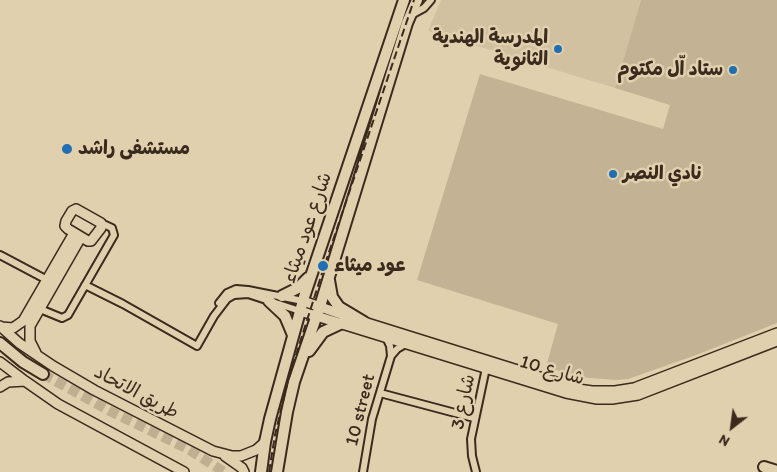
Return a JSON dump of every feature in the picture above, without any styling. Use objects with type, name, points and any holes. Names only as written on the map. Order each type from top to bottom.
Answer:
[{"type":"main road","name":"شارع عود ميثاء","points":[[261,472],[265,442],[301,306],[404,0]]},
{"type":"main road","name":"شارع عود ميثاء","points":[[277,472],[294,382],[417,0]]},
{"type":"main road","points":[[74,209],[99,221],[101,224],[101,228],[93,240],[88,241],[68,229],[65,224],[74,209]]},
{"type":"main road","points":[[0,326],[11,328],[26,317],[50,282],[78,235]]},
{"type":"main road","points":[[282,296],[298,288],[311,273]]},
{"type":"main road","points":[[329,278],[332,296],[339,307],[364,322]]},
{"type":"main road","points":[[26,317],[26,321],[18,332],[23,336],[29,331],[40,309],[50,282]]},
{"type":"main road","points":[[269,300],[286,316],[293,335]]},
{"type":"main road","points":[[301,306],[318,312]]},
{"type":"main road","name":"شارع 10","points":[[318,312],[364,322],[578,389],[606,392],[626,390],[648,384],[777,333]]},
{"type":"main road","name":"شارع 10","points":[[318,312],[342,323],[583,397],[612,399],[638,395],[777,341]]},
{"type":"main road","points":[[294,382],[308,352],[319,336],[327,329],[342,323]]},
{"type":"main road","name":"طريق الاتحاد","points":[[0,326],[39,357],[94,390],[222,454],[241,456],[256,450],[265,442]]},
{"type":"main road","points":[[29,331],[30,344],[39,357]]},
{"type":"main road","points":[[0,343],[22,362],[42,374]]},
{"type":"main road","points":[[0,362],[64,407],[184,472]]},
{"type":"main road","points":[[0,376],[2,378],[0,382]]},
{"type":"main road","points":[[0,387],[8,382],[25,381]]},
{"type":"main road","points":[[222,454],[242,468],[244,472]]},
{"type":"main road","points":[[174,466],[190,472]]},
{"type":"main road","points":[[764,467],[777,471]]},
{"type":"street","points":[[411,15],[424,8],[431,0]]},
{"type":"street","points":[[40,309],[64,317],[70,312],[114,235],[112,228],[101,224]]},
{"type":"street","points":[[0,255],[50,282]]},
{"type":"street","points":[[85,285],[197,346],[221,300],[231,290],[243,289],[282,296],[301,306]]},
{"type":"street","points":[[214,316],[227,300],[239,294],[248,294],[301,306]]},
{"type":"street","points":[[386,337],[390,346],[391,356]]},
{"type":"street","points":[[391,356],[397,349],[407,343]]},
{"type":"street","name":"10 street","points":[[363,472],[369,432],[391,356]]},
{"type":"street","name":"شارع 3","points":[[476,472],[472,456],[471,439],[486,368]]},
{"type":"street","points":[[380,393],[474,418]]},
{"type":"shaded area","name":"المدرسة الهندية الثانوية","points":[[441,0],[641,0],[615,88],[428,31]]},
{"type":"shaded area","name":"نادي النصر","points":[[641,0],[777,0],[777,323],[628,379],[615,380],[579,377],[546,367],[558,324],[417,280],[480,74],[663,129],[670,105],[615,88]]},
{"type":"tunnel","points":[[43,374],[110,411],[188,449],[224,472]]},
{"type":"railway","points":[[269,472],[275,435],[288,380],[414,0]]},
{"type":"place","name":"المدرسة الهندية الثانوية","points":[[558,49]]},
{"type":"place","name":"ستاد اّل مكتوم","points":[[733,70]]},
{"type":"place","name":"مستشفى راشد","points":[[67,149]]},
{"type":"place","name":"نادي النصر","points":[[613,174]]},
{"type":"place","name":"عود ميثاء","points":[[323,266]]}]
